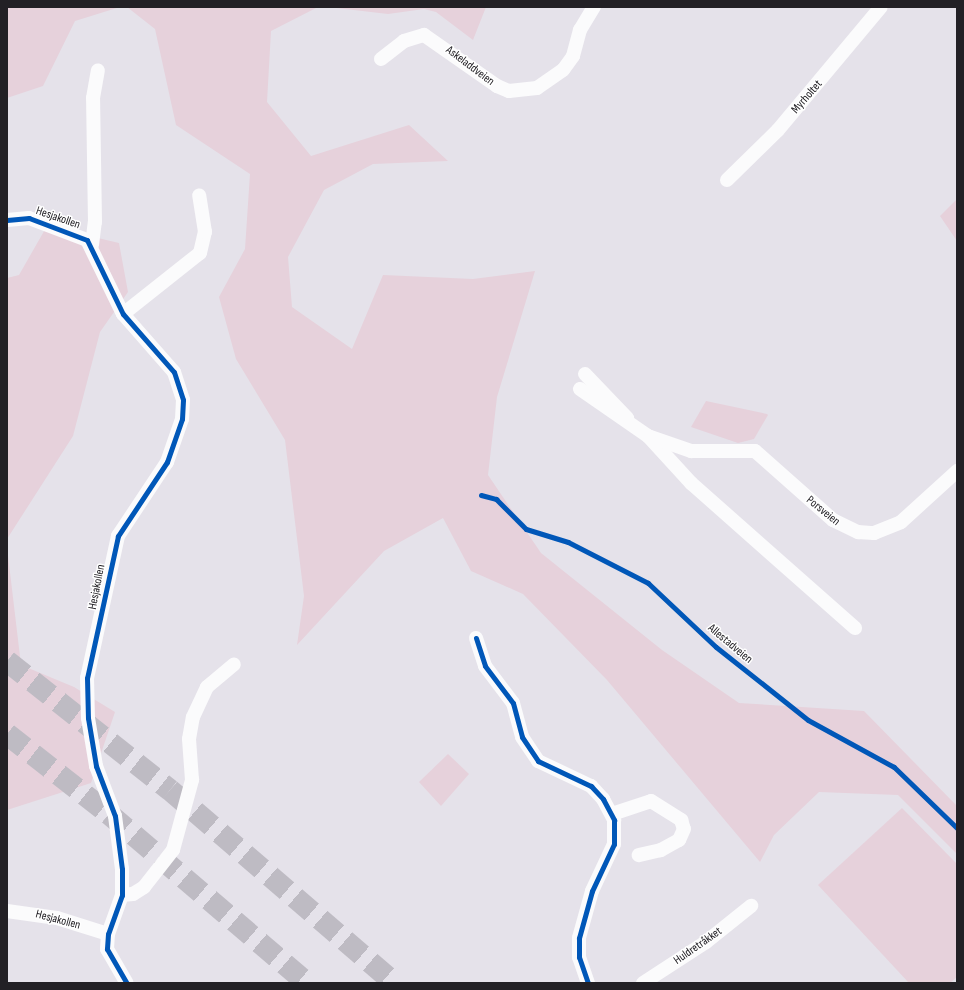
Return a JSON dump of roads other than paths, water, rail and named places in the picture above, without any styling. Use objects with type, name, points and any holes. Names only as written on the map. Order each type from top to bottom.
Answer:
[{"type":"street","name":"Askeladdveien","points":[[381,60],[404,41],[424,35],[497,86],[509,90],[537,88],[563,70],[573,56],[580,30],[594,7]]},
{"type":"street","name":"Myrholtet","points":[[727,180],[778,130],[882,7]]},
{"type":"street","name":"Hesjakollen","points":[[98,70],[93,98],[95,222],[92,245],[123,314],[174,372],[183,411],[167,462],[118,536],[87,678],[88,718],[96,766],[115,816],[122,895],[108,934],[107,949],[112,962],[127,983]]},
{"type":"street","points":[[123,314],[200,253],[205,232],[200,196]]},
{"type":"street","name":"Hesjakollen","points":[[7,220],[28,218],[56,226],[92,245]]},
{"type":"street","points":[[585,374],[628,420],[648,436],[691,483],[855,628]]},
{"type":"street","points":[[580,389],[606,409],[628,420]]},
{"type":"street","name":"Porsveien","points":[[648,436],[690,451],[755,451],[833,520],[858,532],[874,533],[901,522],[957,471]]},
{"type":"street","points":[[476,638],[485,666],[513,703],[522,737],[538,762],[591,786],[612,814],[614,844],[592,891],[578,938],[579,957],[588,983]]},
{"type":"street","points":[[122,895],[134,894],[144,887],[173,850],[192,780],[189,739],[193,718],[207,687],[234,664]]},
{"type":"street","points":[[612,814],[651,801],[681,820],[684,829],[679,840],[661,850],[639,855]]},
{"type":"street","name":"Huldretråkket","points":[[643,983],[706,942],[751,906]]},
{"type":"street","name":"Hesjakollen","points":[[7,912],[57,918],[108,934]]},
{"type":"tunnel","points":[[7,661],[170,790],[394,983]]},
{"type":"tunnel","points":[[7,734],[109,814],[307,983]]}]
